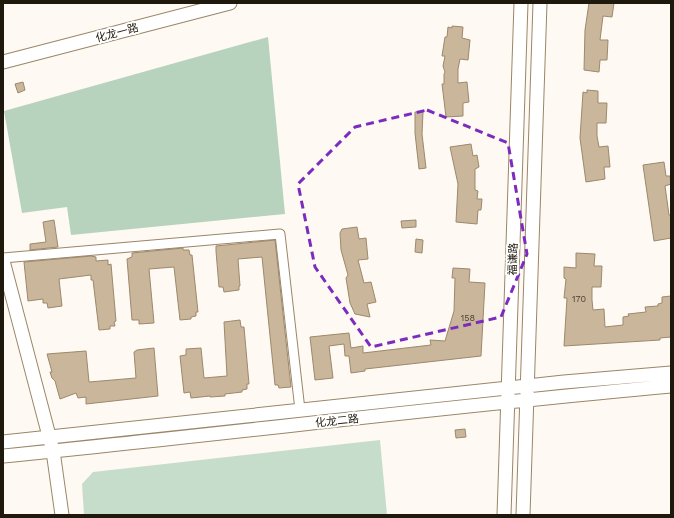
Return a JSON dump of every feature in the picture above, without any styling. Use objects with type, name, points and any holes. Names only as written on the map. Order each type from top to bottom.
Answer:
[{"type":"street","name":"化龙一路","points":[[3,62],[230,3]]},
{"type":"street","name":"福谦路","points":[[504,515],[521,3]]},
{"type":"street","name":"福谦路","points":[[523,515],[540,3]]},
{"type":"street","points":[[62,515],[54,451],[3,260],[280,234],[300,410]]},
{"type":"street","name":"化龙二路","points":[[3,442],[527,386],[671,373]]},
{"type":"street","name":"化龙二路","points":[[3,456],[671,386]]},
{"type":"highlighted area","points":[[427,110],[508,143],[527,254],[501,317],[371,347],[315,267],[298,184],[355,127]]},
{"type":"green space","points":[[268,37],[285,214],[71,235],[67,207],[22,213],[4,111]]},
{"type":"green space","points":[[380,440],[387,515],[84,515],[82,484],[93,472]]},
{"type":"building","points":[[589,3],[614,3],[612,17],[603,16],[600,40],[608,40],[607,60],[600,60],[599,72],[584,70],[585,30]]},
{"type":"building","points":[[452,26],[463,27],[462,38],[470,40],[468,60],[460,59],[458,69],[458,83],[467,82],[469,102],[463,103],[463,116],[446,117],[442,84],[444,84],[445,72],[443,66],[445,56],[442,56],[448,27],[452,28]]},
{"type":"building","points":[[23,82],[25,90],[18,93],[15,84]]},
{"type":"building","points":[[587,90],[598,91],[598,103],[607,103],[606,123],[597,123],[597,136],[599,147],[608,146],[610,167],[604,167],[605,179],[586,182],[580,138],[583,92],[587,93]]},
{"type":"building","points":[[415,112],[423,112],[422,134],[426,168],[419,169],[415,133]]},
{"type":"building","points":[[471,144],[473,156],[477,155],[479,167],[475,169],[475,190],[478,191],[477,199],[482,199],[481,210],[478,210],[477,224],[456,222],[458,184],[450,147]]},
{"type":"building","points":[[664,162],[666,176],[670,176],[671,184],[665,186],[669,215],[671,215],[671,238],[654,241],[643,165]]},
{"type":"building","points":[[54,220],[58,247],[30,250],[30,244],[46,242],[43,222]]},
{"type":"building","points":[[416,220],[416,227],[402,228],[401,221]]},
{"type":"building","points":[[357,227],[359,239],[366,238],[368,259],[358,260],[364,283],[371,282],[376,302],[367,304],[370,317],[355,314],[350,303],[346,278],[348,275],[341,250],[340,233],[342,229]]},
{"type":"building","points":[[416,239],[423,240],[422,253],[415,252]]},
{"type":"building","points":[[275,240],[291,387],[279,388],[278,385],[275,385],[262,257],[238,259],[239,290],[224,292],[223,287],[219,287],[216,251],[216,246]]},
{"type":"building","points":[[183,248],[183,250],[189,250],[190,255],[192,255],[198,312],[196,312],[196,316],[191,317],[191,319],[180,320],[174,267],[149,269],[154,323],[139,324],[139,320],[132,320],[127,259],[132,257],[132,253]]},
{"type":"building","points":[[576,253],[595,254],[594,266],[602,266],[601,287],[592,287],[592,300],[593,310],[604,309],[605,327],[623,325],[623,317],[629,316],[628,314],[646,312],[645,307],[658,306],[658,304],[662,303],[662,297],[671,296],[671,337],[660,338],[660,340],[564,346],[567,298],[564,298],[566,279],[564,278],[564,267],[576,268]]},
{"type":"building","points":[[91,256],[96,257],[96,261],[108,260],[108,265],[111,264],[116,321],[114,322],[115,326],[110,326],[110,329],[99,330],[93,280],[91,280],[91,275],[59,279],[62,306],[48,308],[47,303],[43,303],[43,299],[28,301],[24,262]]},
{"type":"building","points":[[453,268],[470,269],[469,282],[485,283],[481,356],[365,369],[365,371],[351,373],[349,356],[345,356],[344,344],[329,346],[333,378],[315,380],[310,337],[349,333],[351,348],[363,346],[363,353],[431,345],[430,340],[445,341],[454,311],[455,278],[452,278]]},
{"type":"building","points":[[240,320],[241,327],[244,327],[249,384],[247,384],[247,389],[242,390],[242,392],[225,394],[225,396],[191,398],[190,392],[184,393],[180,356],[186,355],[186,349],[201,348],[204,378],[227,376],[224,322]]},
{"type":"building","points":[[154,348],[158,396],[86,404],[86,397],[78,398],[76,393],[60,399],[55,381],[50,372],[52,372],[47,354],[86,351],[89,382],[136,378],[134,352],[137,350]]},
{"type":"building","points":[[465,429],[466,437],[456,438],[455,430]]}]
